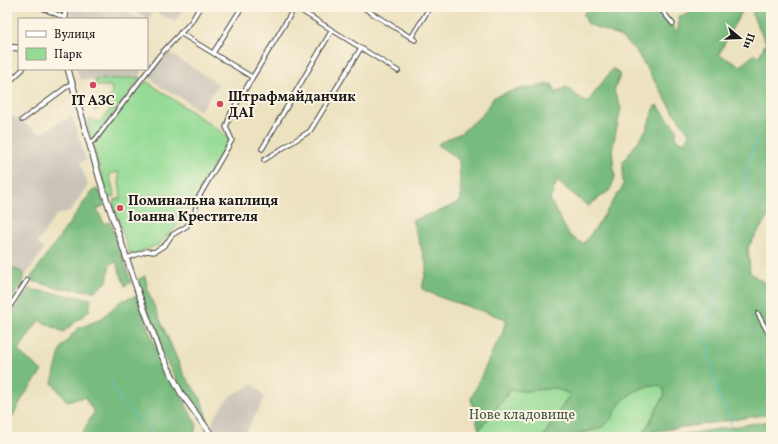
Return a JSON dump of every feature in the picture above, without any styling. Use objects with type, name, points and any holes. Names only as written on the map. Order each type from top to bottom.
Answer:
[{"type":"street","points":[[40,7],[63,18]]},
{"type":"street","points":[[65,18],[66,7]]},
{"type":"street","points":[[88,143],[95,140],[159,56],[191,22],[200,7]]},
{"type":"street","points":[[213,53],[242,7]]},
{"type":"street","points":[[127,258],[147,251],[154,252],[165,245],[172,235],[187,226],[194,212],[197,200],[232,140],[226,127],[228,121],[252,77],[295,7],[398,70]]},
{"type":"street","points":[[363,7],[413,39],[430,7]]},
{"type":"street","points":[[659,7],[673,24]]},
{"type":"street","points":[[262,149],[332,30]]},
{"type":"street","points":[[180,33],[252,77]]},
{"type":"street","points":[[7,47],[18,48]]},
{"type":"street","points":[[264,160],[310,131],[361,48]]},
{"type":"street","points":[[7,84],[22,70]]},
{"type":"street","points":[[68,70],[88,143],[160,352],[182,393],[213,437]]},
{"type":"street","points":[[22,120],[72,83]]},
{"type":"street","points":[[7,311],[27,280]]},
{"type":"street","points":[[758,314],[771,338]]},
{"type":"shaded area","points":[[71,7],[117,7],[139,18],[70,18]]},
{"type":"shaded area","points":[[128,7],[184,7],[175,22],[153,11],[149,19],[127,9]]},
{"type":"shaded area","points":[[166,51],[219,84],[200,111],[147,76]]},
{"type":"shaded area","points":[[77,70],[142,70],[139,76],[80,80]]},
{"type":"shaded area","points":[[7,112],[40,134],[72,115],[86,160],[80,163],[88,185],[70,211],[56,215],[37,243],[44,249],[26,275],[7,263]]},
{"type":"shaded area","points":[[254,384],[265,398],[243,437],[221,437],[212,426],[214,418],[230,396]]},
{"type":"green space","points":[[591,7],[651,7],[678,32],[679,16],[689,14],[690,7],[745,7],[731,30],[719,55],[741,66],[754,54],[759,56],[766,43],[752,14],[756,7],[771,7],[771,212],[748,247],[750,273],[768,285],[766,293],[771,297],[771,414],[644,433],[665,394],[662,386],[651,385],[635,391],[621,402],[612,418],[601,428],[583,432],[572,437],[543,437],[570,394],[554,388],[526,391],[511,390],[479,430],[471,399],[493,350],[502,335],[506,319],[442,298],[422,289],[427,266],[412,220],[440,211],[461,201],[459,160],[439,146],[439,143],[461,133],[482,115],[494,97],[515,90],[552,84],[556,93],[566,87],[587,103],[613,68],[620,75],[614,91],[621,108],[612,150],[615,177],[610,190],[588,206],[557,181],[550,200],[569,235],[583,244],[597,226],[623,186],[623,162],[646,130],[655,106],[658,106],[676,129],[676,139],[685,143],[689,133],[673,111],[636,51],[621,37],[588,24],[583,14]]},
{"type":"green space","points":[[141,77],[95,138],[92,139],[88,125],[89,119],[99,122],[104,118],[111,108],[106,102],[94,112],[94,110],[112,95],[111,86],[96,86],[95,80]]},
{"type":"green space","points":[[146,81],[227,136],[229,140],[180,223],[159,244],[133,255],[130,254],[113,204],[114,200],[121,198],[118,172],[109,174],[115,196],[109,199],[93,146],[138,87],[144,85]]},
{"type":"green space","points":[[98,189],[105,205],[97,209],[104,224],[110,222],[131,282],[125,286],[116,262],[110,264],[107,282],[95,291],[58,288],[29,280],[92,191]]},
{"type":"green space","points":[[7,265],[23,273],[23,282],[7,307],[7,287],[9,284],[7,280]]},
{"type":"green space","points":[[145,276],[149,294],[184,375],[201,399],[207,419],[204,421],[183,391],[161,352],[137,280]]},
{"type":"green space","points":[[29,289],[91,299],[89,311],[63,332],[39,320],[18,351],[42,371],[23,397],[7,427],[7,321]]},
{"type":"green space","points":[[136,296],[158,354],[197,425],[193,437],[80,437],[94,412],[86,400],[86,397],[67,401],[52,383],[61,348],[77,329],[101,319],[121,301]]},
{"type":"green space","name":"Нове кладовище","points":[[651,385],[662,385],[665,394],[641,437],[572,437],[602,427],[611,419],[619,405],[627,396]]},
{"type":"green space","name":"Нове кладовище","points":[[554,388],[570,394],[543,437],[476,437],[479,430],[511,390],[526,391]]},
{"type":"green space","points":[[771,421],[771,437],[666,437]]},
{"type":"waterway","points":[[730,425],[731,419],[718,394],[704,331],[719,286],[719,255],[733,238],[748,202],[746,170],[757,138]]},
{"type":"waterway","points":[[111,380],[121,403],[151,430],[153,437]]},
{"type":"waterway","points":[[730,429],[731,437]]},
{"type":"place","name":"ІТ АЗС","points":[[93,85]]},
{"type":"place","name":"Штрафмайданчик ДАІ","points":[[220,104]]},
{"type":"place","name":"Поминальна каплиця Іоанна Крестителя","points":[[120,208]]}]
